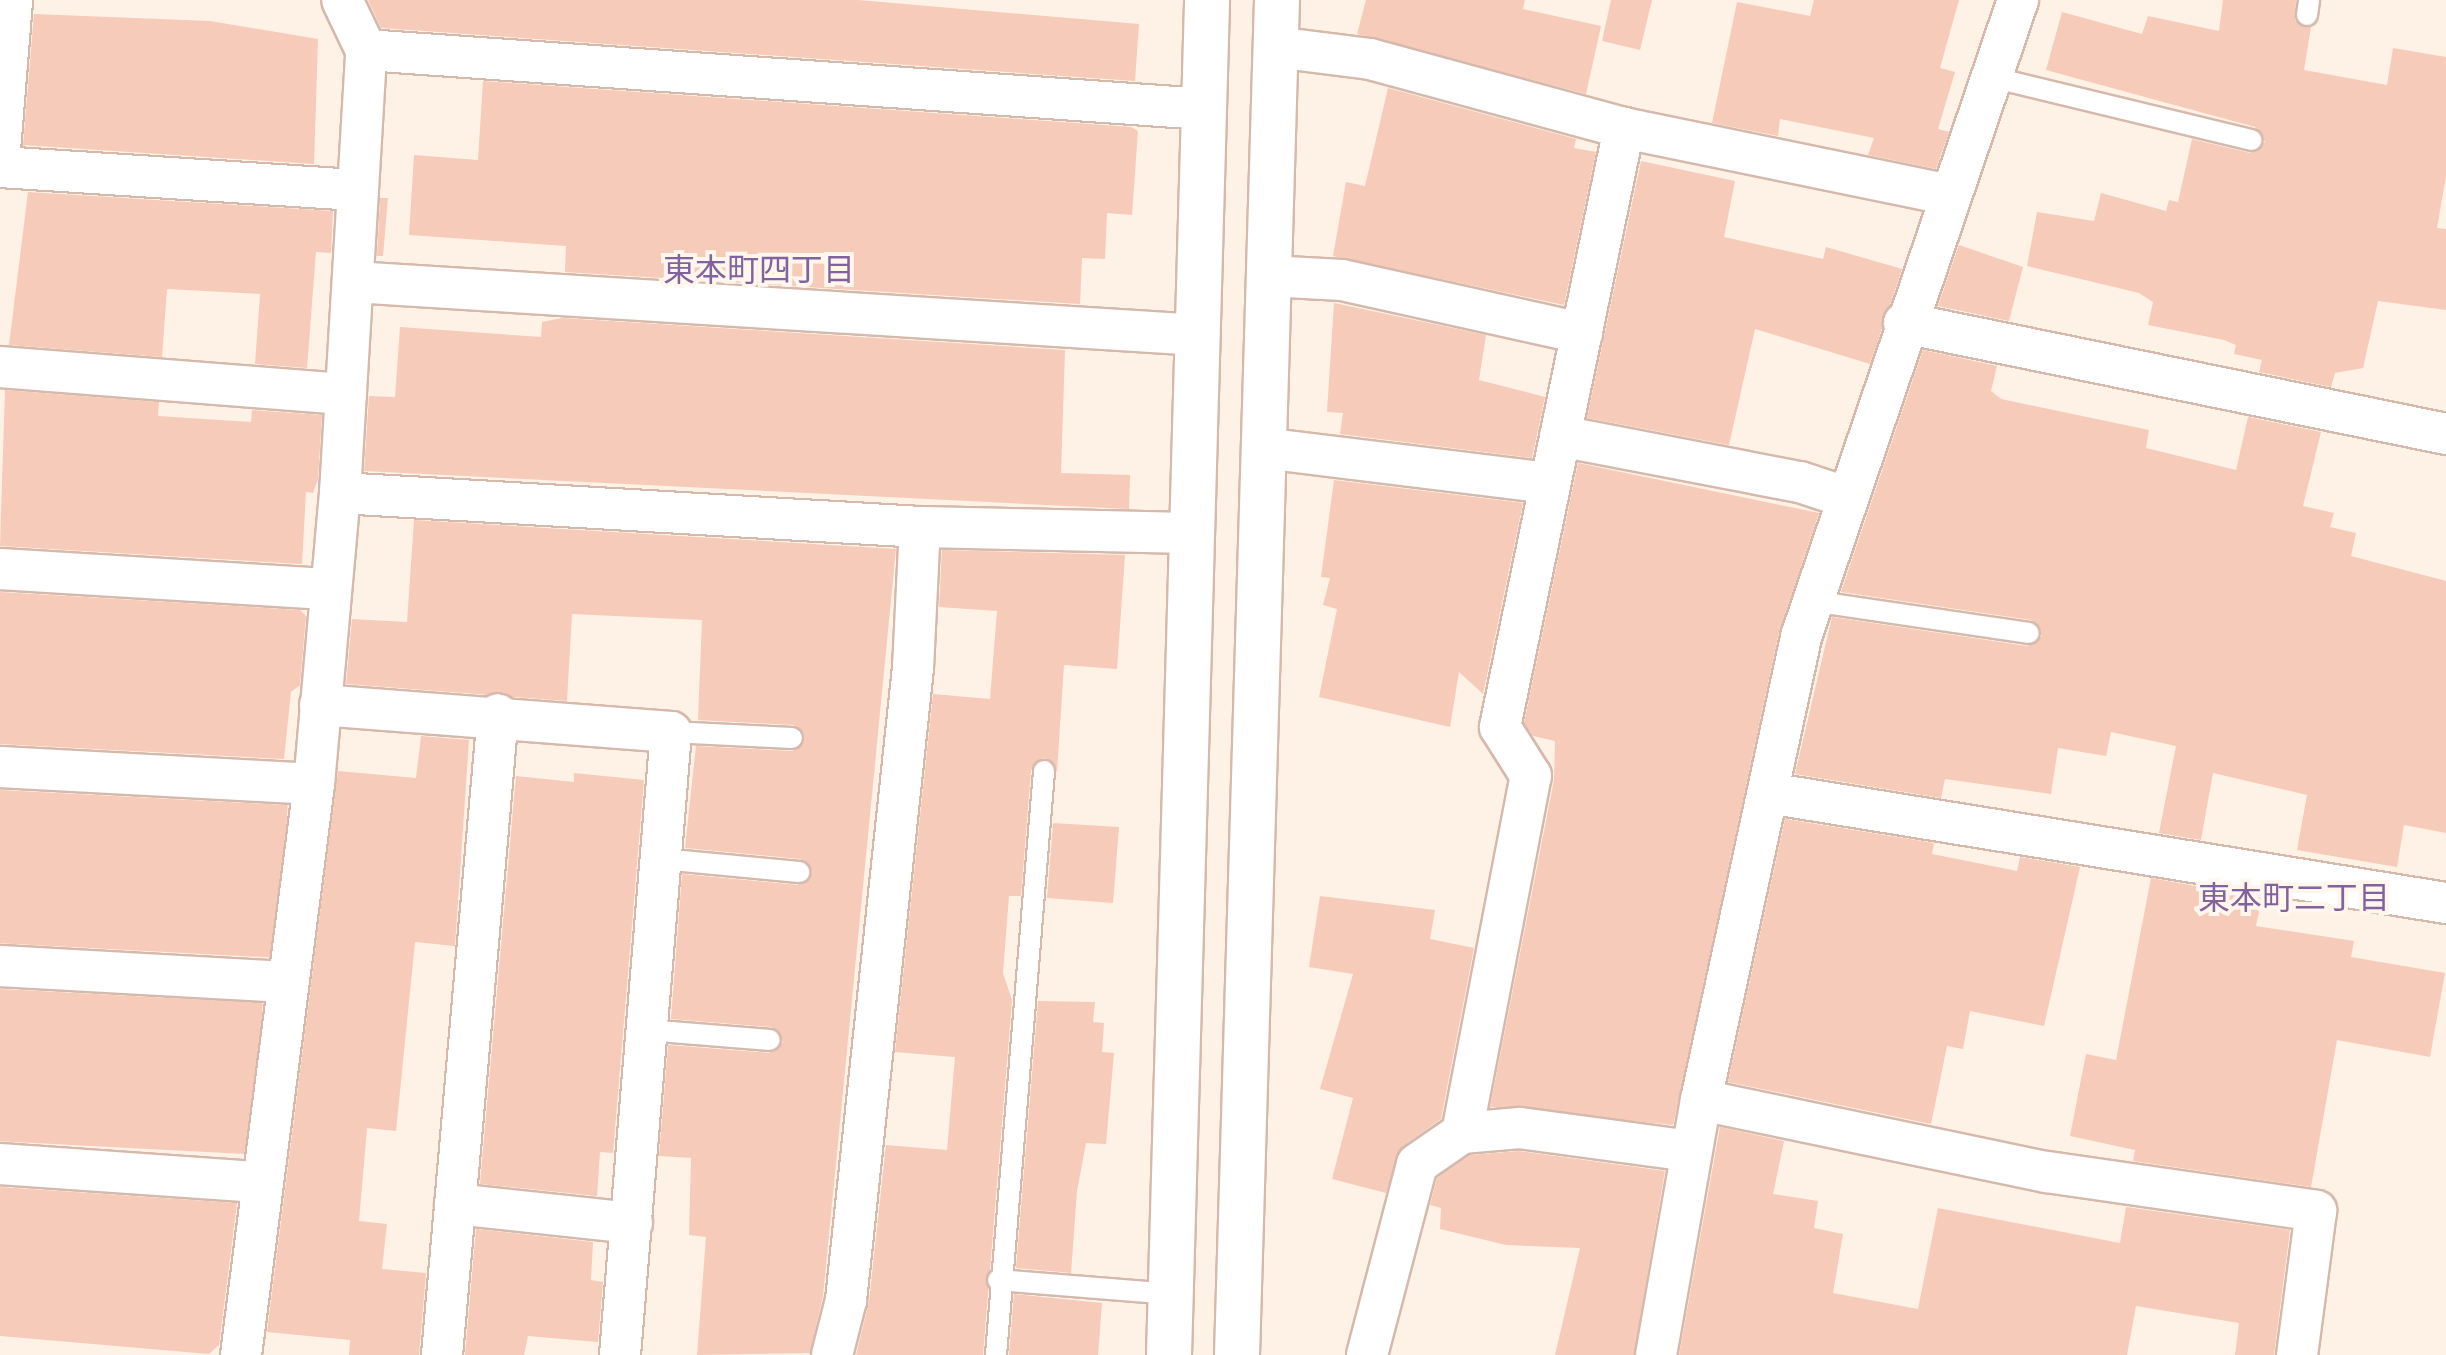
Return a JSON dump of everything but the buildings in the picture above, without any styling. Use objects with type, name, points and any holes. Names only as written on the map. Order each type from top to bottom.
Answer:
[{"type":"street","points":[[0,150],[12,0]]},
{"type":"street","points":[[241,1355],[284,982],[314,784],[340,493],[366,50],[337,0]]},
{"type":"street","points":[[1169,1355],[1207,0]]},
{"type":"street","points":[[1237,1355],[1277,0]]},
{"type":"street","points":[[1656,1355],[1701,1100],[1812,601],[1904,323],[2018,0]]},
{"type":"street","points":[[1275,47],[1370,59],[1624,128],[1950,195]]},
{"type":"street","points":[[366,50],[1204,109]]},
{"type":"street","points":[[1462,1133],[1531,776],[1500,727],[1624,128]]},
{"type":"street","points":[[0,167],[358,190]]},
{"type":"street","points":[[1268,276],[1342,280],[1582,333]]},
{"type":"street","points":[[353,282],[1199,335]]},
{"type":"street","points":[[1904,323],[2446,434]]},
{"type":"street","points":[[0,367],[346,394]]},
{"type":"street","points":[[1560,436],[1800,482],[1845,497]]},
{"type":"street","points":[[1263,448],[1550,483]]},
{"type":"street","points":[[340,493],[920,527],[1191,533]]},
{"type":"street","points":[[832,1355],[851,1253],[913,668],[920,527]]},
{"type":"street","points":[[0,569],[330,589]]},
{"type":"street","points":[[320,705],[498,714],[671,732],[620,1355]]},
{"type":"street","points":[[442,1355],[498,714]]},
{"type":"street","points":[[0,767],[314,784]]},
{"type":"street","points":[[1768,793],[2446,903]]},
{"type":"street","points":[[0,966],[284,982]]},
{"type":"street","points":[[1701,1100],[2047,1172],[2316,1211],[2297,1355]]},
{"type":"street","points":[[1367,1355],[1417,1164],[1462,1133],[1520,1128],[1691,1151]]},
{"type":"street","points":[[0,1164],[260,1182]]},
{"type":"street","points":[[455,1204],[632,1223]]},
{"type":"lane","points":[[1991,77],[2252,140]]},
{"type":"lane","points":[[1812,601],[2029,633]]},
{"type":"lane","points":[[671,732],[792,738]]},
{"type":"lane","points":[[996,1355],[998,1280],[1044,771]]},
{"type":"lane","points":[[661,859],[799,872]]},
{"type":"lane","points":[[647,1030],[770,1040]]},
{"type":"lane","points":[[998,1280],[1171,1294]]},
{"type":"district","name":"東本町四丁目","points":[[759,269]]},
{"type":"district","name":"東本町二丁目","points":[[2294,897]]}]
